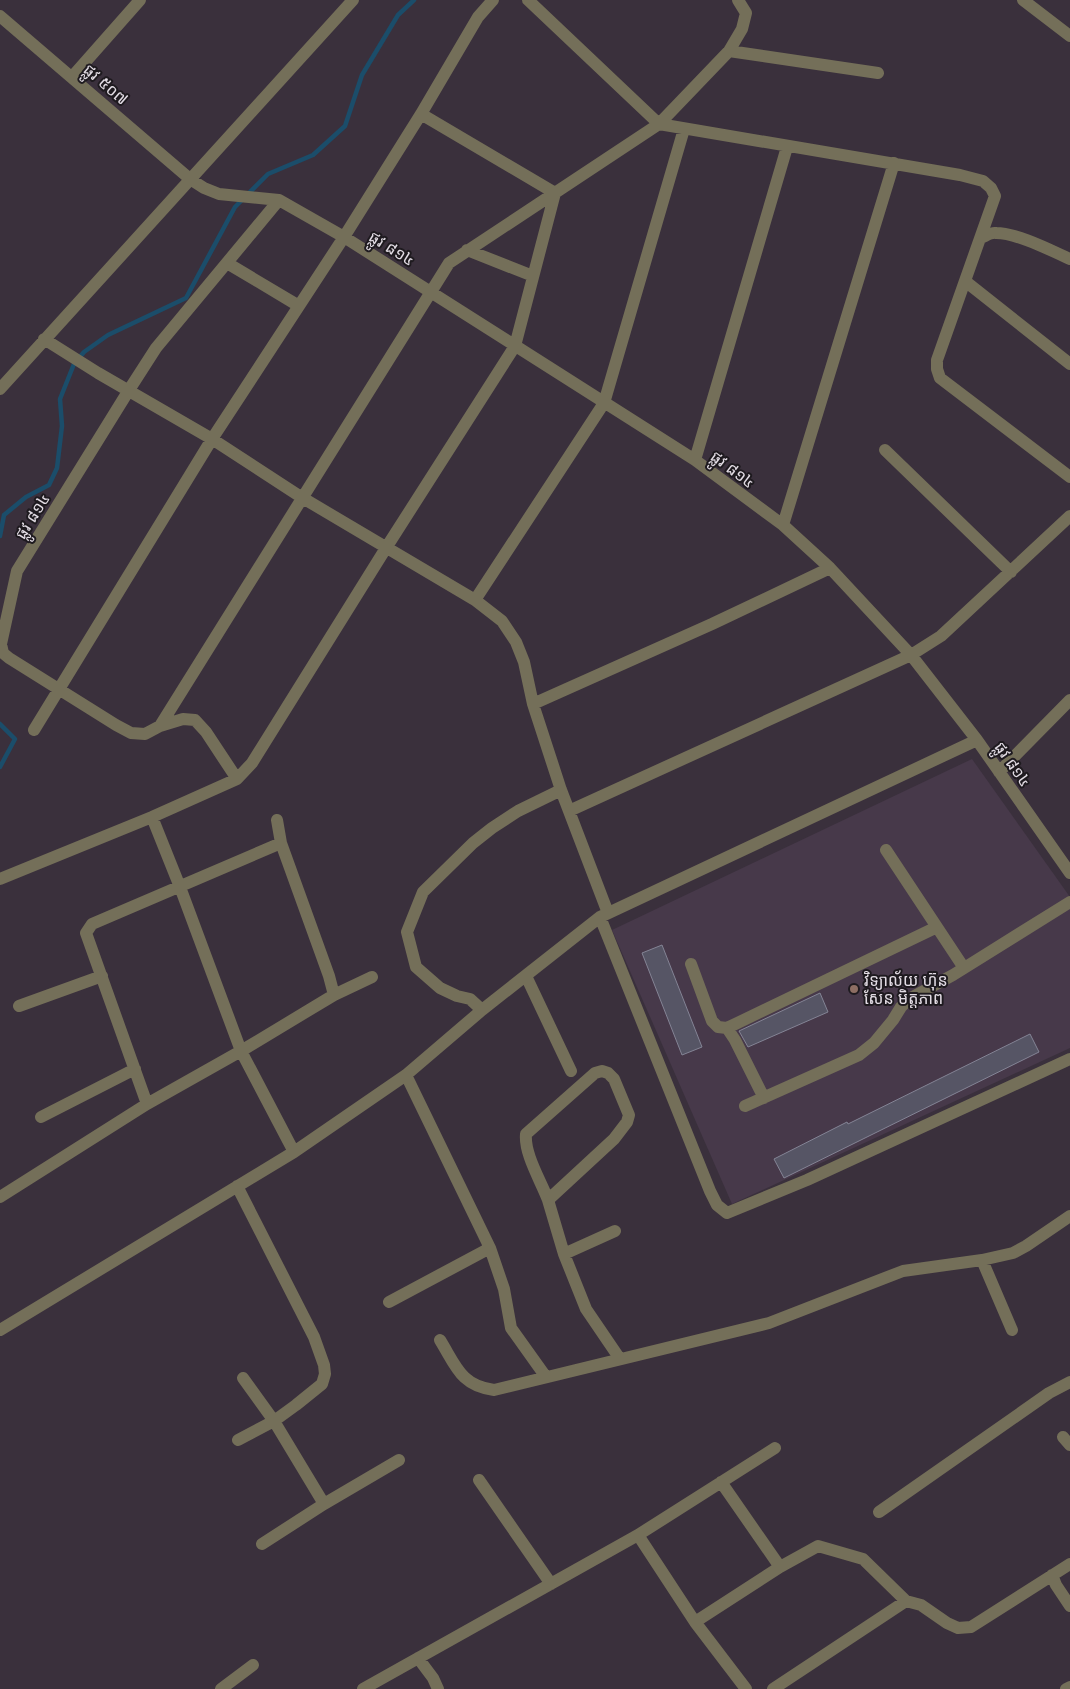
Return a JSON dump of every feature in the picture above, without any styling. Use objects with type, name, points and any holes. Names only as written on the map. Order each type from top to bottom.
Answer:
[{"type":"street","points":[[72,76],[140,0]]},
{"type":"street","points":[[0,389],[353,0]]},
{"type":"street","points":[[34,730],[212,439],[344,237],[421,114],[478,17],[492,0]]},
{"type":"street","points":[[528,0],[659,124],[960,175],[983,181],[991,188],[995,196],[937,360],[937,369],[940,378],[1070,477]]},
{"type":"street","points":[[160,726],[301,497],[449,263],[659,124],[729,52],[742,29],[746,13],[738,0]]},
{"type":"street","points":[[1027,1],[1070,36]]},
{"type":"street","name":"ផ្លូវ ៥០៧","points":[[0,16],[190,179],[204,188],[219,194]]},
{"type":"street","points":[[729,52],[878,73]]},
{"type":"street","points":[[421,114],[555,193]]},
{"type":"street","points":[[475,600],[604,403],[684,129]]},
{"type":"street","points":[[695,460],[787,147]]},
{"type":"street","points":[[782,525],[894,163]]},
{"type":"street","points":[[0,879],[152,817],[238,779],[252,763],[515,346],[555,193]]},
{"type":"street","name":"ផ្លូវ ៨១៤","points":[[219,194],[279,200],[344,237],[695,460],[782,525],[830,568],[912,655],[977,740],[1068,866]]},
{"type":"street","name":"ផ្លូវ ៨១៤","points":[[238,779],[196,720],[183,719],[160,726],[145,734],[131,732],[116,725],[9,658],[3,653],[1,644],[17,571],[129,390],[156,348],[279,200]]},
{"type":"street","points":[[981,238],[994,232],[1008,234],[1070,259]]},
{"type":"street","points":[[467,250],[533,276]]},
{"type":"street","points":[[227,263],[299,306]]},
{"type":"street","points":[[965,282],[1070,364]]},
{"type":"street","points":[[44,339],[98,373],[212,439],[301,497],[475,600],[502,621],[516,642],[524,662],[532,704],[604,915],[710,1191],[717,1205],[727,1214],[807,1180],[1070,1060]]},
{"type":"street","points":[[886,450],[1011,572]]},
{"type":"street","points":[[569,812],[912,655],[941,636],[1070,516]]},
{"type":"street","points":[[532,704],[712,624],[830,568]]},
{"type":"street","points":[[999,772],[1070,700]]},
{"type":"street","points":[[0,1330],[294,1152],[406,1075],[482,1010],[604,915],[977,740]]},
{"type":"street","points":[[482,1010],[470,999],[457,996],[440,988],[416,966],[406,932],[423,892],[473,843],[518,810],[561,790]]},
{"type":"street","points":[[152,817],[241,1051],[294,1152]]},
{"type":"street","points":[[277,820],[281,843],[329,976],[334,995]]},
{"type":"street","points":[[147,1104],[86,933],[92,924],[281,843]]},
{"type":"street","points":[[886,850],[964,968]]},
{"type":"street","points":[[745,1106],[859,1055],[874,1043],[909,999],[964,968],[1070,902]]},
{"type":"street","points":[[690,964],[712,1021],[718,1027],[727,1028],[937,927]]},
{"type":"street","points":[[19,1006],[102,976]]},
{"type":"street","points":[[526,976],[571,1071]]},
{"type":"street","points":[[0,1198],[147,1104],[241,1051],[334,995],[372,977]]},
{"type":"street","points":[[727,1028],[764,1098]]},
{"type":"street","points":[[41,1117],[134,1069]]},
{"type":"street","points":[[548,1200],[614,1139],[627,1122],[629,1115],[614,1079],[608,1073],[602,1071],[595,1073],[526,1134],[525,1142],[528,1154],[548,1200],[564,1254],[586,1309],[620,1359]]},
{"type":"street","points":[[406,1075],[490,1248],[504,1289],[511,1328],[546,1377]]},
{"type":"street","points":[[237,1186],[314,1337],[324,1365],[325,1374],[322,1384],[274,1421],[238,1440]]},
{"type":"street","points":[[440,1340],[461,1375],[469,1383],[494,1390],[769,1323],[904,1272],[982,1260],[1013,1253],[1070,1216]]},
{"type":"street","points":[[564,1254],[615,1231]]},
{"type":"street","points":[[389,1302],[490,1248]]},
{"type":"street","points":[[982,1260],[1012,1330]]},
{"type":"street","points":[[243,1378],[274,1421],[324,1504]]},
{"type":"street","points":[[879,1512],[1049,1393],[1070,1382]]},
{"type":"street","points":[[363,1689],[638,1535],[775,1448]]},
{"type":"street","points":[[262,1544],[324,1504],[399,1460]]},
{"type":"street","points":[[479,1480],[551,1584]]},
{"type":"street","points":[[721,1482],[780,1567]]},
{"type":"street","points":[[638,1535],[694,1622],[746,1689]]},
{"type":"street","points":[[694,1622],[780,1567],[818,1546],[863,1559],[906,1601],[921,1605],[958,1628],[971,1626],[1070,1564]]},
{"type":"street","points":[[1052,1575],[1056,1585],[1070,1606]]},
{"type":"street","points":[[773,1689],[906,1601]]},
{"type":"street","points":[[418,1658],[433,1678],[438,1689]]},
{"type":"street","points":[[221,1689],[253,1665]]},
{"type":"street","points":[[1066,1689],[1070,1687]]},
{"type":"shaded area","name":"វិទ្យាល័យ ហ៊ុន សែន មិត្តភាព","points":[[972,759],[1070,897],[1070,1048],[732,1204],[612,930]]},
{"type":"building","points":[[662,945],[702,1047],[682,1055],[642,953]]},
{"type":"building","points":[[820,993],[828,1012],[748,1047],[739,1031]]},
{"type":"building","points":[[1030,1034],[1039,1052],[784,1178],[774,1159]]},
{"type":"waterway","points":[[0,536],[4,515],[26,497],[49,485],[57,468],[62,426],[60,399],[74,364],[84,352],[108,335],[186,298],[235,207],[268,174],[313,155],[345,126],[362,75],[398,15],[414,0]]},
{"type":"waterway","points":[[0,724],[15,739],[0,767]]},
{"type":"place","name":"វិទ្យាល័យ ហ៊ុន សែន មិត្តភាព","points":[[854,989]]}]
